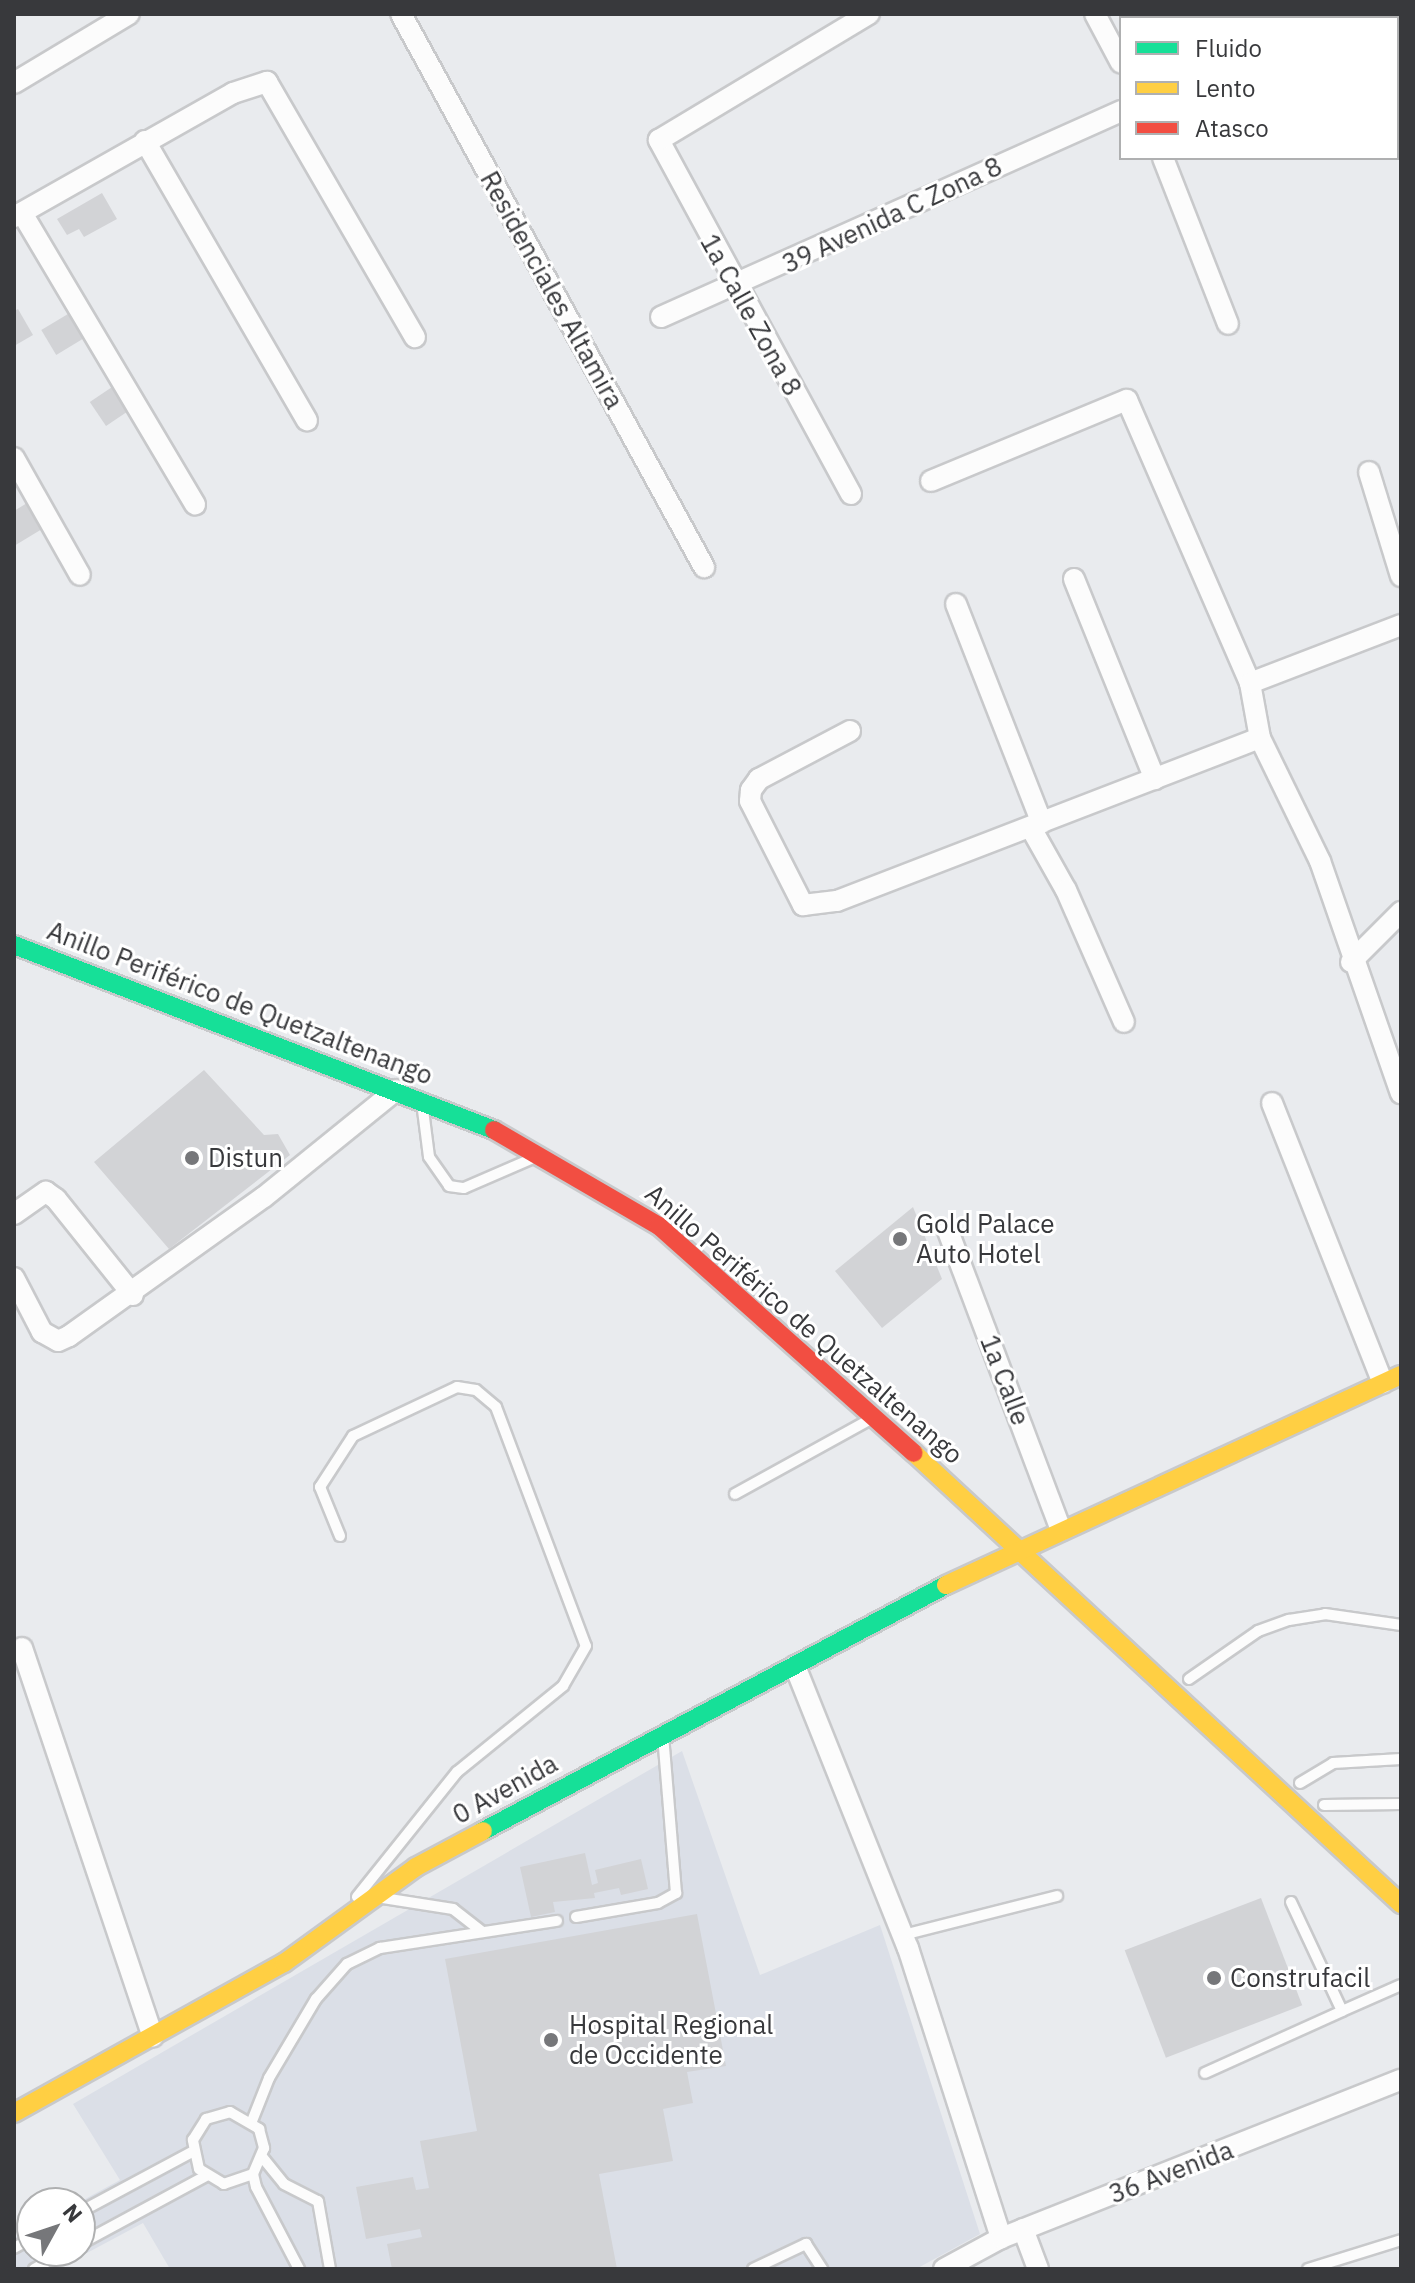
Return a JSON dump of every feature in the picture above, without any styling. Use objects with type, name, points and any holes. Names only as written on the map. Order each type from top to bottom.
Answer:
[{"type":"main road","name":"Anillo Periférico de Quetzaltenango","points":[[14,945],[402,1078],[422,1100],[543,1153],[659,1226],[1019,1547],[1401,1904]]},
{"type":"main road","name":"Anillo Periférico de Quetzaltenango","points":[[653,1197],[1038,1540],[1390,1865]]},
{"type":"main road","name":"0 Avenida","points":[[14,2113],[284,1963],[416,1867],[663,1733],[1019,1547],[1392,1379]]},
{"type":"street","points":[[14,83],[129,14]]},
{"type":"street","name":"Residenciales Altamira","points":[[401,14],[704,567]]},
{"type":"street","name":"1a Calle Zona 8","points":[[851,494],[660,149],[664,133],[869,14]]},
{"type":"street","points":[[1095,14],[1119,59]]},
{"type":"street","points":[[195,504],[18,215],[250,84],[267,82],[415,337]]},
{"type":"street","name":"39 Avenida C Zona 8","points":[[661,317],[734,287],[1119,112]]},
{"type":"street","points":[[145,141],[307,421]]},
{"type":"street","points":[[1164,160],[1228,324]]},
{"type":"street","points":[[931,481],[1127,400],[1250,683],[1260,738],[1320,861],[1351,962],[1401,1093]]},
{"type":"street","points":[[14,458],[80,575]]},
{"type":"street","points":[[1369,472],[1401,576]]},
{"type":"street","points":[[1074,579],[1155,779]]},
{"type":"street","points":[[956,604],[1036,826],[1124,1022]]},
{"type":"street","points":[[1250,683],[1401,625]]},
{"type":"street","points":[[850,731],[759,779],[751,790],[750,801],[803,905],[837,901],[1260,738]]},
{"type":"street","points":[[1351,962],[1401,912]]},
{"type":"street","points":[[14,1278],[42,1332],[58,1341],[133,1295],[402,1078]]},
{"type":"street","points":[[1272,1103],[1392,1379]]},
{"type":"street","points":[[14,1214],[46,1192],[56,1199],[133,1295]]},
{"type":"street","name":"1a Calle","points":[[948,1231],[1061,1530]]},
{"type":"street","points":[[22,1648],[153,2037]]},
{"type":"street","points":[[795,1666],[903,1935],[1001,2238]]},
{"type":"street","name":"36 Avenida","points":[[944,2269],[1001,2238],[1401,2080]]},
{"type":"street","points":[[1023,2229],[1038,2269]]},
{"type":"lane","points":[[422,1100],[429,1157],[437,1177],[449,1186],[464,1188],[543,1153]]},
{"type":"lane","points":[[340,1536],[320,1487],[353,1436],[457,1387],[476,1390],[496,1407],[586,1646],[563,1686],[457,1772],[340,1921]]},
{"type":"lane","points":[[735,1494],[874,1417]]},
{"type":"lane","points":[[1189,1679],[1258,1631],[1289,1620],[1325,1614],[1401,1625]]},
{"type":"lane","points":[[576,1917],[658,1903],[676,1893],[663,1733]]},
{"type":"lane","points":[[1300,1783],[1333,1763],[1401,1759]]},
{"type":"lane","points":[[1324,1805],[1401,1804]]},
{"type":"lane","points":[[903,1935],[1057,1896]]},
{"type":"lane","points":[[374,1897],[439,1904],[473,1920],[482,1932]]},
{"type":"lane","points":[[1291,1902],[1342,2011]]},
{"type":"lane","points":[[252,2121],[269,2078],[316,1999],[347,1964],[380,1948],[557,1921]]},
{"type":"lane","points":[[1205,2073],[1401,1985]]},
{"type":"lane","points":[[217,2113],[252,2121],[263,2138],[263,2158],[253,2174],[224,2184],[206,2176],[192,2152],[198,2128],[217,2113]]},
{"type":"lane","points":[[96,2203],[192,2152]]},
{"type":"lane","points":[[263,2158],[284,2184],[318,2201],[330,2269]]},
{"type":"lane","points":[[253,2174],[299,2269]]},
{"type":"lane","points":[[96,2235],[206,2176]]},
{"type":"lane","points":[[1308,2269],[1401,2240]]},
{"type":"lane","points":[[753,2269],[800,2244],[812,2248],[822,2269]]},
{"type":"shaded area","name":"Hospital Regional de Occidente","points":[[682,1751],[760,1975],[880,1925],[980,2234],[916,2269],[170,2269],[143,2223],[96,2248],[96,2193],[120,2180],[73,2104]]},
{"type":"shaded area","name":"Hospital Regional de Occidente","points":[[14,2238],[16,2267],[61,2267],[14,2269]]},
{"type":"building","points":[[102,193],[117,219],[84,237],[79,229],[67,235],[57,219]]},
{"type":"building","points":[[18,309],[33,335],[14,346],[14,311]]},
{"type":"building","points":[[73,311],[88,336],[56,355],[41,330]]},
{"type":"building","points":[[118,383],[134,407],[106,426],[90,402]]},
{"type":"building","points":[[32,500],[47,526],[14,546],[14,511]]},
{"type":"building","name":"Distun","points":[[204,1070],[264,1135],[278,1134],[290,1155],[169,1249],[94,1162]]},
{"type":"building","name":"Gold Palace Auto Hotel","points":[[913,1207],[942,1279],[882,1328],[835,1271]]},
{"type":"building","points":[[585,1853],[592,1885],[598,1883],[595,1870],[641,1859],[648,1889],[621,1895],[619,1888],[594,1893],[595,1898],[553,1902],[555,1912],[531,1917],[520,1867]]},
{"type":"building","name":"Construfacil","points":[[1261,1898],[1302,2005],[1166,2058],[1125,1950]]},
{"type":"building","points":[[697,1914],[726,2066],[687,2072],[693,2103],[663,2109],[673,2161],[599,2174],[617,2269],[392,2269],[387,2244],[422,2237],[420,2229],[366,2239],[356,2187],[413,2177],[416,2190],[429,2188],[420,2141],[477,2131],[445,1959]]},
{"type":"traffic: fast","points":[[14,945],[494,1130]]},
{"type":"traffic: fast","points":[[483,1831],[946,1585]]},
{"type":"traffic: slow","points":[[946,1585],[1401,1375]]},
{"type":"traffic: slow","points":[[914,1453],[1401,1904]]},
{"type":"traffic: slow","points":[[14,2113],[284,1963],[416,1867],[483,1831]]},
{"type":"traffic: jam","points":[[494,1130],[659,1226],[914,1453]]},
{"type":"place","name":"Distun","points":[[192,1158]]},
{"type":"place","name":"Gold Palace Auto Hotel","points":[[900,1239]]},
{"type":"place","name":"Construfacil","points":[[1214,1978]]},
{"type":"place","name":"Hospital Regional de Occidente","points":[[551,2040]]}]
